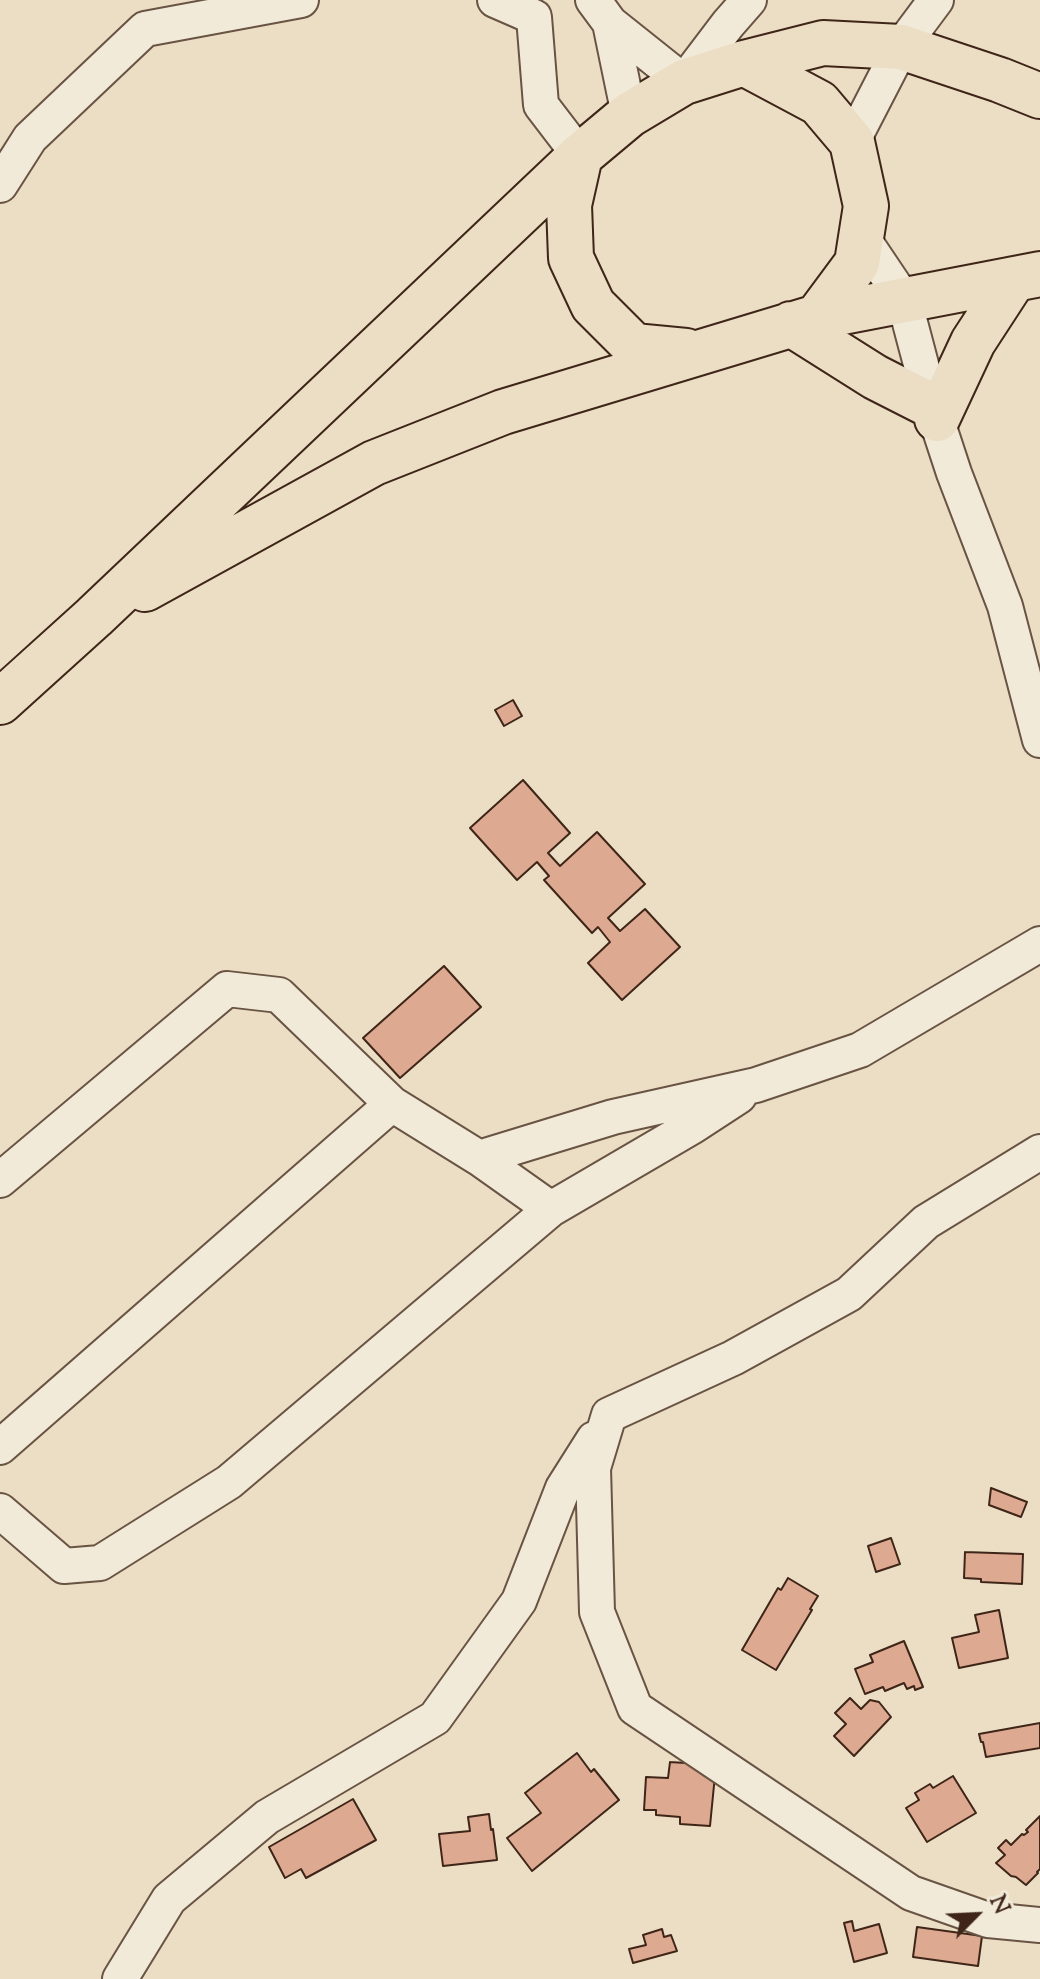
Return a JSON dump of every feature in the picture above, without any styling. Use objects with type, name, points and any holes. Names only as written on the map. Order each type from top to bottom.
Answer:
[{"type":"main road","points":[[0,702],[94,617],[580,156],[629,115],[684,82],[823,43],[901,47],[1040,96]]},
{"type":"main road","points":[[744,63],[819,103],[852,142],[866,206],[857,263],[804,321]]},
{"type":"main road","points":[[580,156],[569,205],[571,258],[593,305],[634,346],[700,353]]},
{"type":"main road","points":[[94,617],[374,463],[503,412],[804,321],[1027,276]]},
{"type":"main road","points":[[804,321],[875,377],[934,413],[973,342],[1027,276]]},
{"type":"street","points":[[0,185],[30,138],[145,29],[301,0]]},
{"type":"street","points":[[495,0],[534,17],[541,105],[580,156]]},
{"type":"street","points":[[852,142],[901,47],[936,0]]},
{"type":"street","points":[[602,11],[684,82],[733,8]]},
{"type":"street","points":[[602,11],[629,115]]},
{"type":"street","points":[[861,236],[904,300],[934,413],[1005,606],[1040,740]]},
{"type":"street","points":[[1005,606],[1040,633]]},
{"type":"street","points":[[479,1158],[613,1117],[756,1085],[860,1050],[1040,944]]},
{"type":"street","points":[[0,1180],[227,989],[279,995],[392,1104],[479,1158],[551,1209]]},
{"type":"street","points":[[0,1511],[64,1566],[100,1563],[229,1482],[551,1209],[693,1126],[756,1085]]},
{"type":"street","points":[[0,1447],[392,1104]]},
{"type":"street","points":[[120,1979],[169,1899],[267,1817],[435,1718],[519,1601],[563,1488],[609,1415],[733,1358],[849,1294],[926,1222],[1040,1152]]},
{"type":"street","points":[[609,1415],[593,1468],[597,1612],[635,1708],[911,1893],[988,1920],[1040,1925]]},
{"type":"building","points":[[513,700],[522,716],[504,726],[495,710]]},
{"type":"building","points":[[523,780],[570,833],[548,853],[560,866],[597,832],[645,884],[608,918],[620,931],[645,909],[680,947],[622,1000],[588,963],[610,942],[598,927],[592,933],[544,880],[549,876],[537,862],[517,880],[470,828]]},
{"type":"building","points":[[444,966],[481,1007],[400,1078],[363,1038]]},
{"type":"building","points":[[991,1488],[1027,1502],[1021,1517],[989,1505]]},
{"type":"building","points":[[891,1538],[900,1564],[876,1572],[868,1546]]},
{"type":"building","points":[[965,1552],[1023,1554],[1022,1584],[964,1578]]},
{"type":"building","points":[[788,1578],[818,1596],[776,1670],[742,1650],[778,1588],[781,1590]]},
{"type":"building","points":[[999,1610],[1008,1658],[959,1668],[952,1638],[979,1632],[975,1615]]},
{"type":"building","points":[[904,1641],[923,1687],[907,1689],[904,1683],[885,1691],[883,1687],[865,1694],[855,1669],[873,1662],[870,1655]]},
{"type":"building","points":[[850,1698],[861,1709],[870,1700],[879,1702],[891,1717],[854,1756],[834,1736],[846,1724],[835,1713]]},
{"type":"building","points":[[1040,1723],[1040,1748],[986,1757],[979,1734]]},
{"type":"building","points":[[577,1753],[619,1800],[532,1871],[507,1838],[541,1813],[525,1793]]},
{"type":"building","points":[[670,1762],[716,1765],[710,1826],[680,1824],[680,1817],[656,1815],[656,1810],[644,1810],[646,1777],[668,1778]]},
{"type":"building","points":[[953,1776],[976,1813],[927,1842],[906,1808],[919,1800],[915,1793],[930,1784],[933,1788]]},
{"type":"building","points":[[353,1799],[376,1840],[306,1878],[301,1869],[285,1878],[269,1847]]},
{"type":"building","points":[[489,1814],[497,1860],[443,1866],[439,1834],[470,1831],[468,1817]]},
{"type":"building","points":[[1040,1816],[1040,1869],[1026,1885],[996,1863],[1005,1855],[998,1848],[1006,1840],[1011,1845],[1028,1832],[1026,1830]]},
{"type":"building","points":[[852,1921],[854,1931],[879,1924],[887,1953],[854,1962],[844,1923]]},
{"type":"building","points":[[917,1927],[982,1936],[978,1966],[913,1957]]},
{"type":"building","points":[[662,1929],[664,1937],[671,1935],[677,1951],[633,1963],[629,1949],[646,1945],[643,1935]]}]
